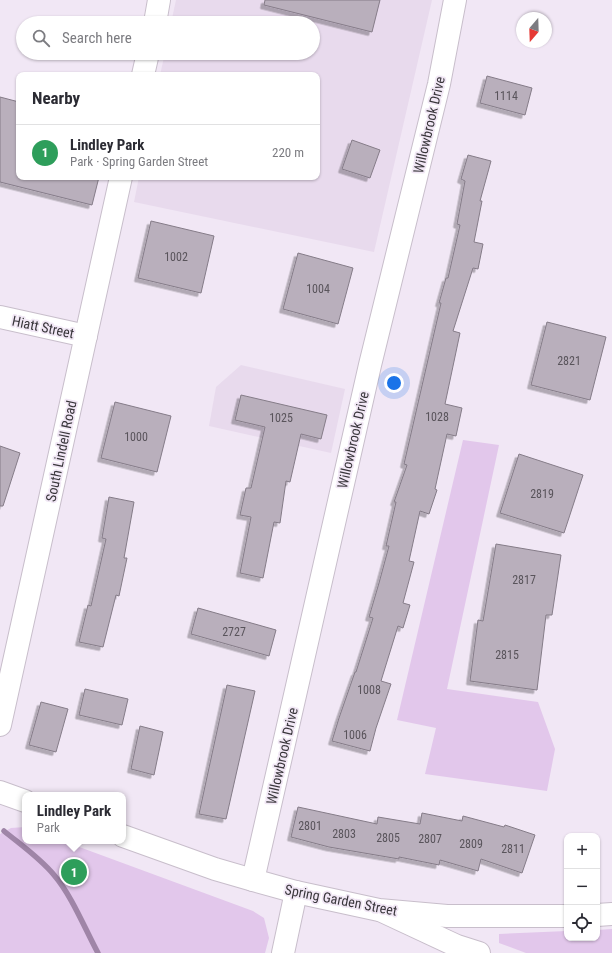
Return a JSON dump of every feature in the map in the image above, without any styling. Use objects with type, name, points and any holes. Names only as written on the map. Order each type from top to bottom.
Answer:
[{"type":"street","points":[[156,16],[160,0]]},
{"type":"street","name":"Willowbrook Drive","points":[[253,880],[368,373],[439,84],[455,0]]},
{"type":"street","points":[[144,72],[146,60]]},
{"type":"street","name":"South Lindell Road","points":[[0,725],[120,180]]},
{"type":"street","name":"Hiatt Street","points":[[0,317],[86,336]]},
{"type":"street","points":[[0,792],[22,800]]},
{"type":"street","name":"Spring Garden Street","points":[[126,837],[215,869],[253,880],[296,892],[379,910],[447,916],[564,916]]},
{"type":"street","points":[[283,953],[296,892]]},
{"type":"street","points":[[379,910],[457,946],[479,953]]},
{"type":"street","points":[[600,915],[612,914]]},
{"type":"shaded area","points":[[176,0],[432,0],[374,252],[134,202],[138,180],[320,180],[320,72],[161,72],[163,60],[320,60],[320,16],[173,16]]},
{"type":"shaded area","points":[[241,365],[345,389],[331,453],[209,426],[216,387]]},
{"type":"shaded area","points":[[463,440],[499,445],[447,689],[538,702],[555,749],[547,791],[425,774],[436,728],[397,720]]},
{"type":"shaded area","points":[[22,827],[22,844],[71,844],[253,911],[264,918],[269,938],[265,953],[0,953],[0,834],[11,828]]},
{"type":"shaded area","points":[[612,929],[612,953],[526,953],[499,943],[499,934],[564,931],[564,941],[600,941],[600,930]]},
{"type":"building","points":[[265,0],[380,0],[372,32],[320,19],[320,16],[308,16],[264,5]]},
{"type":"building","points":[[487,76],[532,88],[525,115],[480,103]]},
{"type":"building","points":[[0,97],[16,101],[16,180],[98,180],[92,205],[0,182]]},
{"type":"building","points":[[352,140],[380,150],[370,178],[342,169]]},
{"type":"building","points":[[468,155],[491,161],[480,201],[482,201],[474,242],[483,244],[478,269],[473,268],[453,331],[460,333],[445,404],[462,408],[456,436],[447,434],[435,489],[437,490],[429,514],[420,511],[409,561],[414,562],[403,603],[410,605],[403,628],[398,626],[381,681],[391,684],[370,751],[332,741],[373,618],[369,617],[389,546],[386,546],[396,502],[394,502],[407,465],[404,464],[441,303],[439,303],[446,278],[448,278],[460,225],[457,224],[465,181],[461,179]]},
{"type":"building","points":[[151,221],[214,236],[201,293],[138,278]]},
{"type":"building","points":[[298,253],[353,268],[338,324],[283,309]]},
{"type":"building","points":[[547,322],[606,337],[590,400],[531,385]]},
{"type":"building","points":[[241,395],[327,415],[321,439],[301,434],[290,482],[286,481],[280,523],[274,522],[263,578],[240,573],[251,517],[240,515],[246,488],[251,488],[265,427],[235,420]]},
{"type":"building","points":[[115,402],[171,416],[157,472],[101,458]]},
{"type":"building","points":[[0,446],[20,453],[3,506],[0,506]]},
{"type":"building","points":[[519,454],[583,475],[564,533],[500,513]]},
{"type":"building","points":[[109,497],[134,502],[124,558],[127,558],[119,596],[116,595],[103,647],[79,642],[88,605],[91,606],[106,539],[102,538]]},
{"type":"building","points":[[496,544],[561,555],[552,615],[546,615],[537,690],[470,681],[478,620],[483,621]]},
{"type":"building","points":[[198,608],[276,630],[269,656],[191,634]]},
{"type":"building","points":[[227,685],[255,691],[226,819],[199,814]]},
{"type":"building","points":[[85,689],[128,699],[122,725],[79,715]]},
{"type":"building","points":[[41,702],[68,709],[56,752],[29,745]]},
{"type":"building","points":[[140,726],[163,732],[154,775],[131,769]]},
{"type":"building","points":[[298,807],[377,824],[378,817],[420,824],[422,813],[462,821],[463,816],[504,827],[505,825],[535,835],[522,873],[481,859],[478,871],[440,860],[439,865],[399,857],[399,859],[329,847],[291,837]]},
{"type":"waterway","points":[[4,831],[43,863],[61,883],[98,953]]},
{"type":"place","name":"Lindley Park","points":[[74,872]]}]
